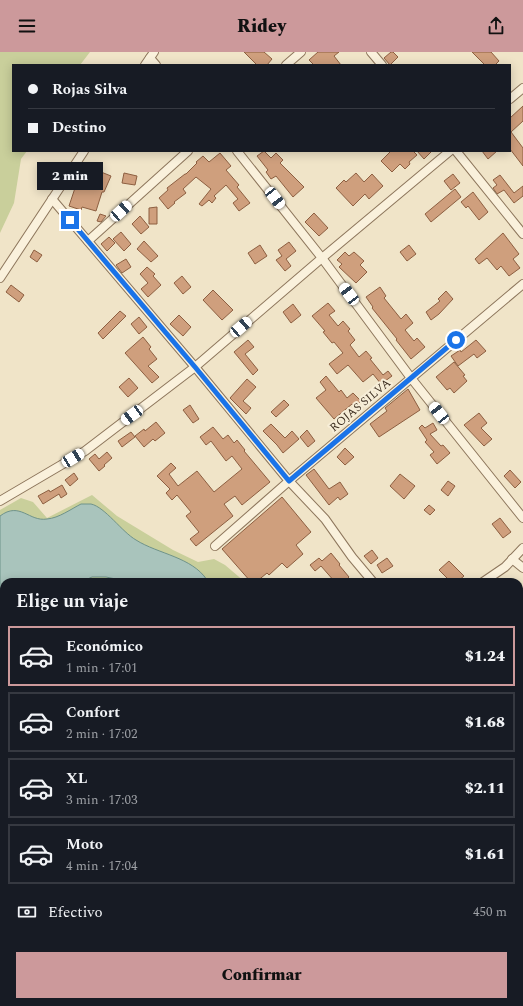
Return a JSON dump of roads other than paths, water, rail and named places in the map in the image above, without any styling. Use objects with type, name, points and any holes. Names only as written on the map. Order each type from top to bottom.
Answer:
[{"type":"street","points":[[287,64],[301,52]]},
{"type":"street","points":[[371,52],[381,64]]},
{"type":"street","points":[[511,98],[523,88]]},
{"type":"street","points":[[0,278],[83,152]]},
{"type":"street","points":[[88,241],[187,152]]},
{"type":"street","points":[[238,152],[322,258],[411,378],[523,518]]},
{"type":"street","points":[[0,501],[85,451],[195,367],[449,152]]},
{"type":"street","points":[[457,152],[523,234]]},
{"type":"street","points":[[52,199],[195,367],[289,481],[325,519],[352,557],[370,578]]},
{"type":"street","name":"ROJAS SILVA","points":[[215,546],[289,481],[523,284]]},
{"type":"street","points":[[489,578],[505,567],[523,548]]},
{"type":"street","points":[[512,559],[523,568]]},
{"type":"water","points":[[81,504],[91,504],[96,506],[136,540],[184,561],[201,572],[206,578],[0,578],[0,516],[7,512],[13,511],[19,511],[41,519],[47,519],[60,515]]}]
